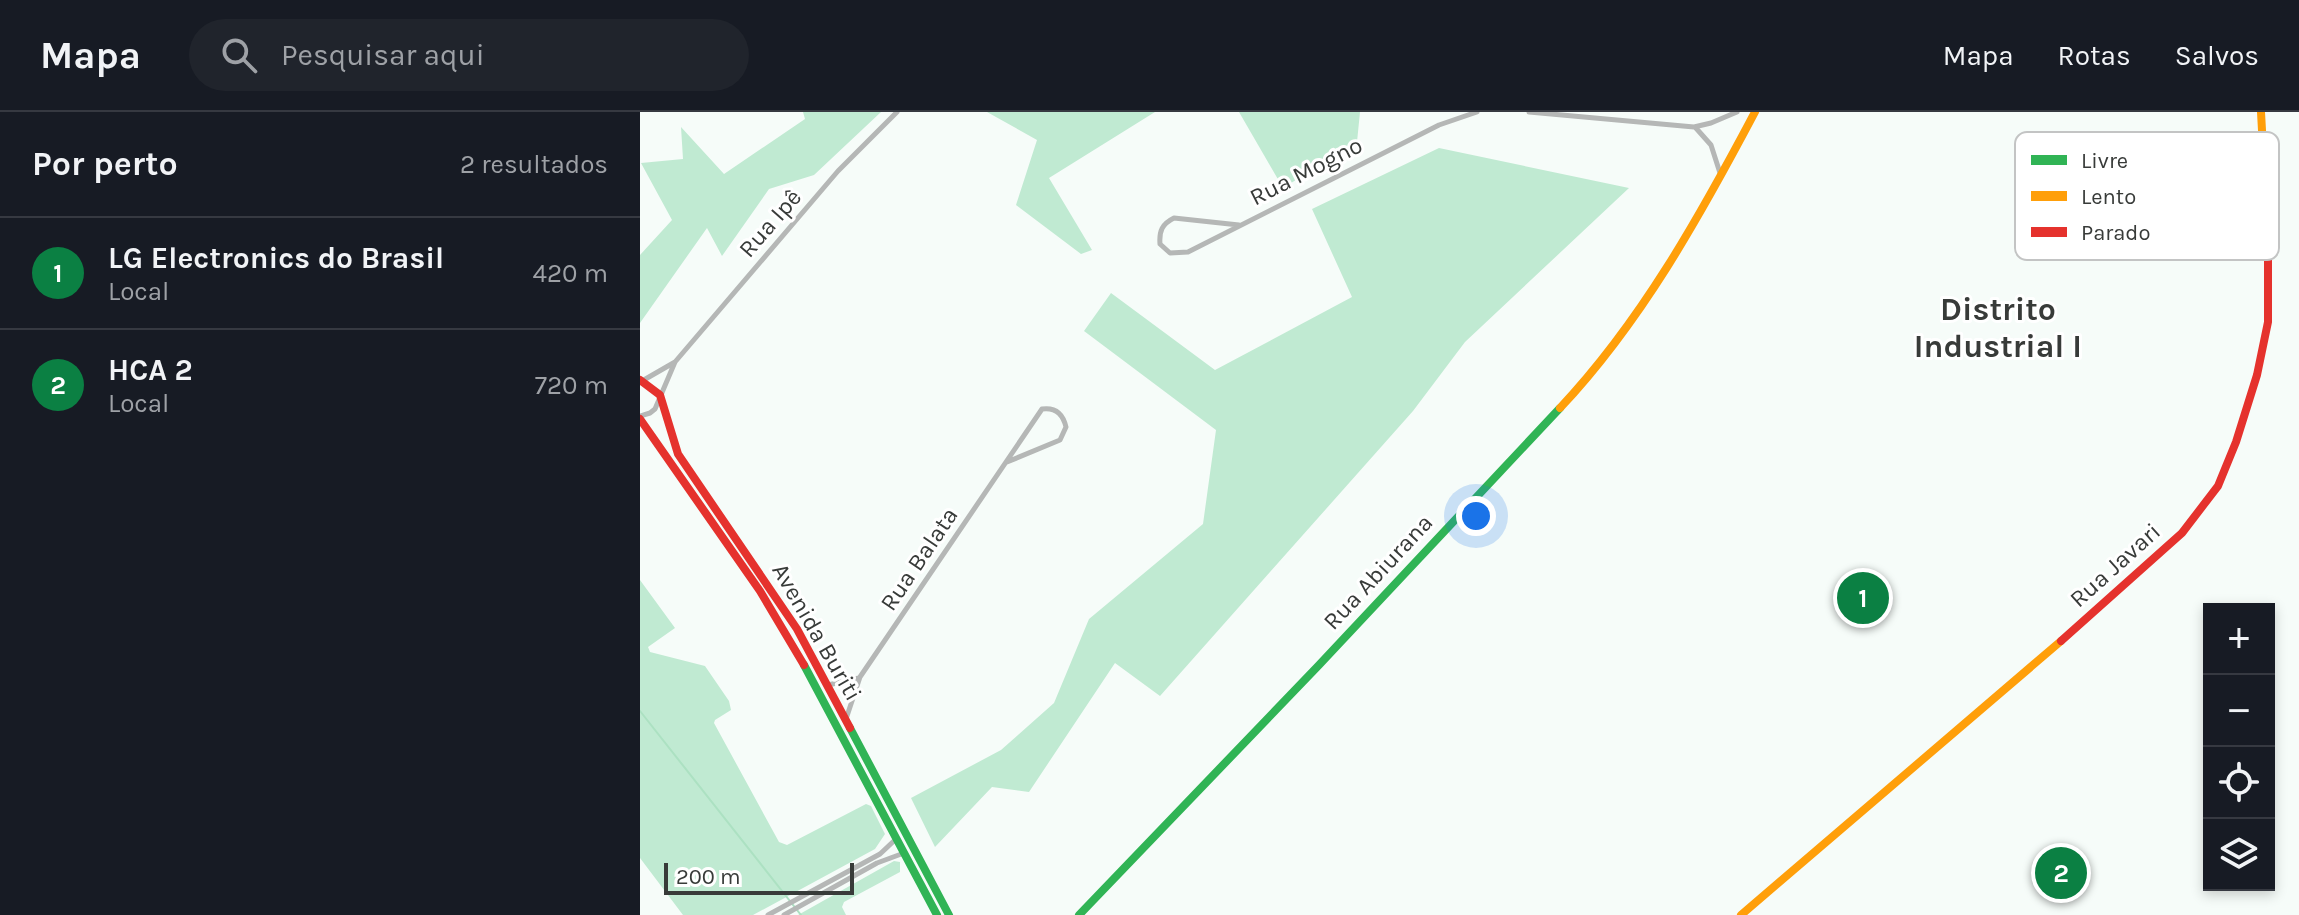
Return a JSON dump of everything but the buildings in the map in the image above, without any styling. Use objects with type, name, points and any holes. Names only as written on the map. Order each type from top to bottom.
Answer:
[{"type":"street","name":"Rua Ipê","points":[[640,417],[653,412],[675,362],[838,171],[897,112]]},
{"type":"street","name":"Rua Mogno","points":[[1239,225],[1174,218],[1161,228],[1160,244],[1170,253],[1188,252],[1439,125],[1477,112]]},
{"type":"street","points":[[1529,112],[1694,127],[1737,112]]},
{"type":"street","name":"Rua Abiurana","points":[[1079,915],[1590,376],[1627,327],[1721,178],[1755,112]]},
{"type":"street","name":"Rua Javari","points":[[2261,112],[2262,132]]},
{"type":"street","points":[[1694,127],[1711,145],[1721,178]]},
{"type":"street","name":"Rua Javari","points":[[1741,915],[2121,590],[2196,518],[2218,486],[2257,375],[2268,322],[2269,260]]},
{"type":"street","name":"Rua Ipê","points":[[641,381],[675,362]]},
{"type":"street","points":[[641,381],[660,395]]},
{"type":"street","name":"Avenida Buriti","points":[[660,395],[678,454],[771,587],[828,685],[949,915]]},
{"type":"street","name":"Rua Balata","points":[[846,720],[860,677],[1042,409],[1050,408],[1061,415],[1066,427],[1060,440],[1007,462]]},
{"type":"street","name":"Avenida Buriti","points":[[640,417],[760,591],[806,669],[937,915]]},
{"type":"street","points":[[828,685],[860,677]]},
{"type":"street","points":[[768,915],[786,911],[880,854],[896,839]]},
{"type":"street","points":[[804,900],[877,863],[904,853]]},
{"type":"green space","points":[[803,112],[881,112],[814,175],[769,189],[722,256],[707,228],[640,323],[640,255],[672,220],[641,163],[683,159],[681,127],[724,174],[805,119]]},
{"type":"green space","points":[[987,112],[1155,112],[1049,178],[1092,250],[1081,254],[1016,205],[1037,140]]},
{"type":"green space","points":[[1239,112],[1360,112],[1357,142],[1283,188]]},
{"type":"green space","points":[[1439,148],[1629,188],[1465,342],[1413,411],[1160,696],[1115,663],[1029,792],[992,787],[935,847],[911,798],[1001,750],[1054,703],[1089,619],[1203,524],[1216,430],[1084,331],[1111,293],[1215,370],[1352,297],[1312,209]]},
{"type":"green space","points":[[640,580],[675,628],[648,647],[650,652],[705,666],[729,701],[731,710],[714,723],[779,842],[787,845],[866,804],[871,806],[885,834],[875,849],[753,915],[683,915],[640,858]]},
{"type":"green space","points":[[894,861],[900,862],[900,872],[844,902],[842,907],[846,915],[798,915]]},
{"type":"waterway","points":[[640,711],[801,915]]},
{"type":"traffic: fast","points":[[1079,915],[1560,408]]},
{"type":"traffic: fast","points":[[804,665],[937,915]]},
{"type":"traffic: fast","points":[[850,728],[949,915]]},
{"type":"traffic: slow","points":[[1560,408],[1643,304],[1713,190],[1755,112]]},
{"type":"traffic: slow","points":[[2261,112],[2262,132]]},
{"type":"traffic: slow","points":[[1741,915],[2061,641]]},
{"type":"traffic: jam","points":[[2061,641],[2182,533],[2218,486],[2257,375],[2268,322],[2268,260]]},
{"type":"traffic: jam","points":[[640,380],[660,395],[678,454],[797,629],[850,728]]},
{"type":"traffic: jam","points":[[640,419],[760,591],[804,665]]},
{"type":"place","name":"LG Electronics do Brasil","points":[[1863,598]]},
{"type":"place","name":"HCA 2","points":[[2061,873]]},
{"type":"district","name":"Distrito Industrial I","points":[[1998,328]]}]
